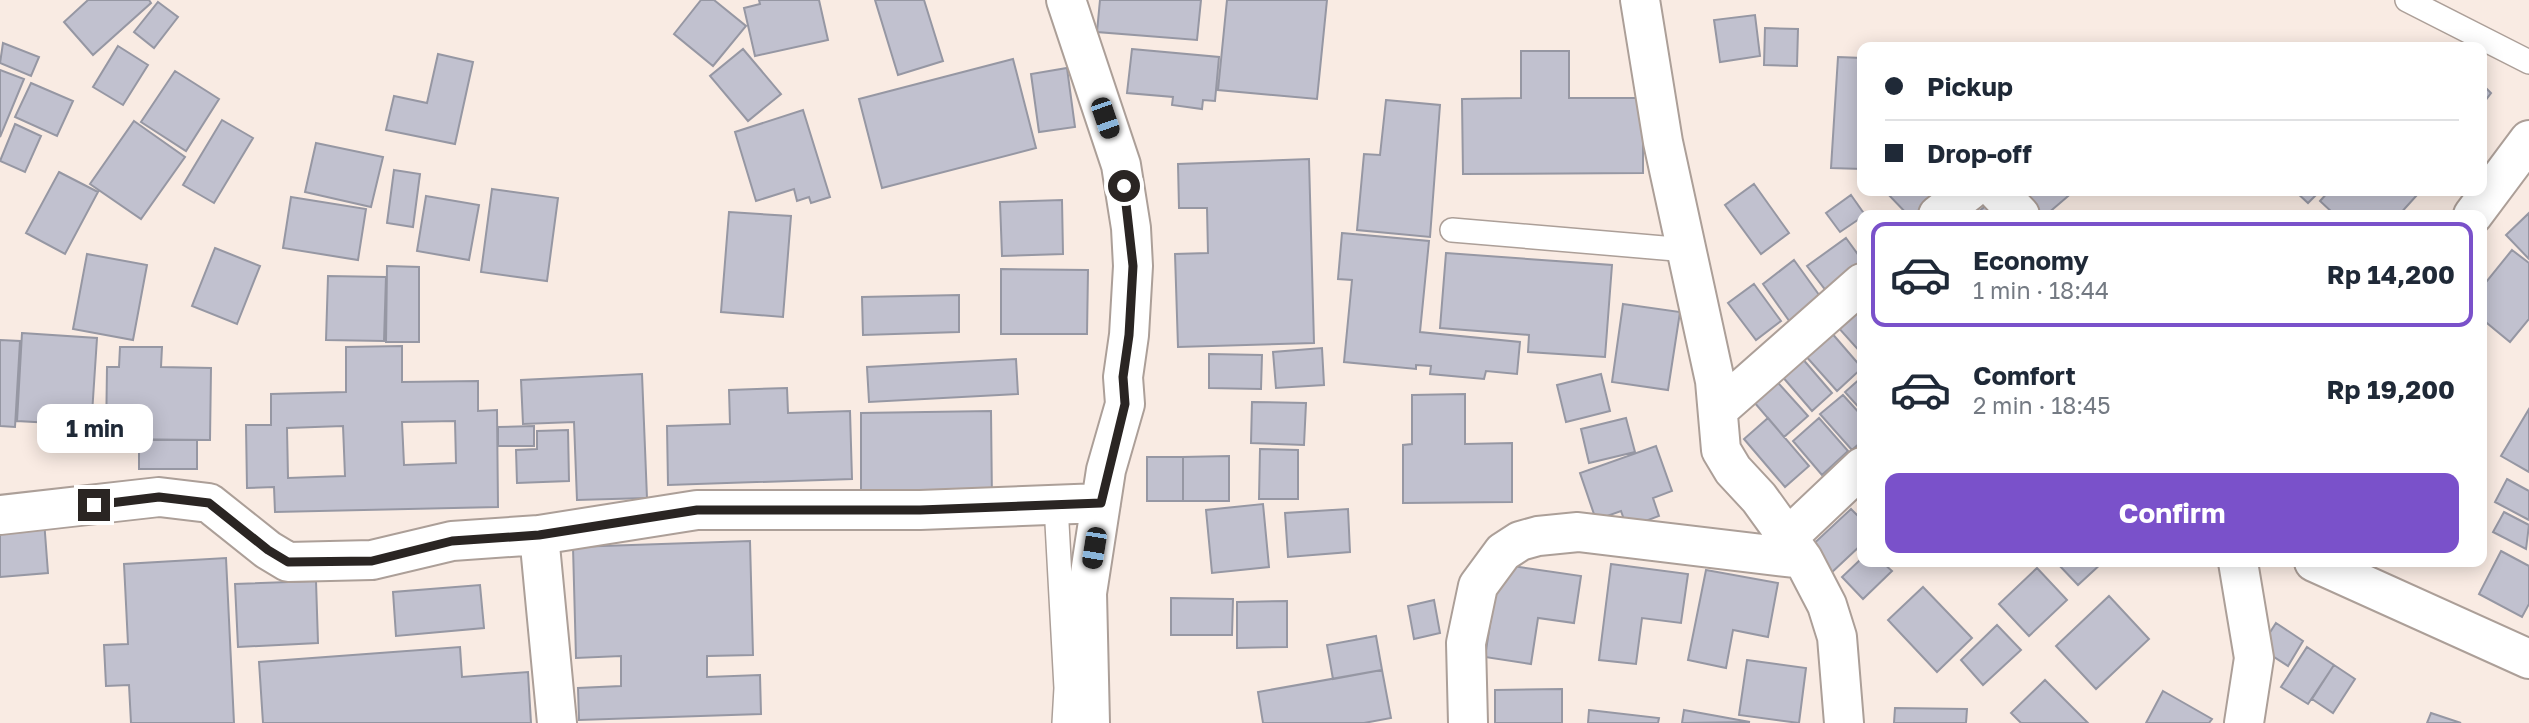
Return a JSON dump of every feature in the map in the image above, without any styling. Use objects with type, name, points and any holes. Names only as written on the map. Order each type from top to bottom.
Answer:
[{"type":"street","points":[[1066,0],[1121,165],[1131,228],[1133,266],[1129,335],[1123,377],[1125,404],[1101,503],[1087,593],[1090,723]]},
{"type":"street","points":[[1640,0],[1663,142],[1715,381],[1721,450],[1733,470],[1759,498],[1795,548],[1827,605],[1838,637],[1844,723]]},
{"type":"street","points":[[2477,210],[2529,140]]},
{"type":"street","points":[[1944,210],[1963,196]]},
{"type":"street","points":[[2002,196],[2015,210]]},
{"type":"street","points":[[1718,410],[1857,287]]},
{"type":"street","points":[[1795,548],[1857,473]]},
{"type":"street","points":[[0,515],[159,497],[209,503],[268,550],[288,562],[372,561],[452,541],[539,535],[697,510],[920,510],[1101,503]]},
{"type":"street","points":[[1468,723],[1466,643],[1475,595],[1489,568],[1503,552],[1520,541],[1538,536],[1578,532],[1795,548]]},
{"type":"street","points":[[539,535],[557,723]]},
{"type":"street","points":[[2239,567],[2254,658],[2244,723]]},
{"type":"street","points":[[2325,567],[2529,659]]},
{"type":"lane","points":[[2407,0],[2529,62]]},
{"type":"lane","points":[[1452,230],[1686,250]]},
{"type":"lane","points":[[1056,505],[1066,688],[1064,723]]},
{"type":"building","points":[[88,0],[149,0],[151,3],[93,55],[64,22]]},
{"type":"building","points":[[701,0],[714,0],[746,26],[713,66],[674,34]]},
{"type":"building","points":[[759,0],[819,0],[828,40],[755,56],[744,8],[760,4]]},
{"type":"building","points":[[875,0],[924,0],[943,61],[898,75]]},
{"type":"building","points":[[1100,0],[1201,0],[1197,40],[1097,32]]},
{"type":"building","points":[[1227,0],[1327,0],[1317,99],[1218,90]]},
{"type":"building","points":[[158,2],[178,17],[154,48],[134,32]]},
{"type":"building","points":[[1755,15],[1760,56],[1720,62],[1714,20]]},
{"type":"building","points":[[1765,28],[1798,29],[1797,66],[1764,65]]},
{"type":"building","points":[[3,43],[39,57],[31,76],[0,63]]},
{"type":"building","points":[[118,46],[148,65],[123,105],[93,87]]},
{"type":"building","points":[[743,49],[781,94],[748,121],[710,76]]},
{"type":"building","points":[[1132,49],[1219,57],[1215,101],[1203,100],[1202,109],[1172,105],[1173,97],[1127,93]]},
{"type":"building","points":[[1521,51],[1569,51],[1569,98],[1643,98],[1643,173],[1463,174],[1462,99],[1521,98]]},
{"type":"building","points":[[438,54],[473,62],[455,144],[386,130],[394,96],[427,103]]},
{"type":"building","points":[[1838,57],[1857,58],[1857,169],[1831,168]]},
{"type":"building","points":[[1013,59],[1036,148],[882,188],[859,99]]},
{"type":"building","points":[[1067,68],[1075,127],[1039,132],[1031,74]]},
{"type":"building","points":[[0,70],[24,79],[0,137]]},
{"type":"building","points":[[175,71],[219,99],[186,151],[141,122]]},
{"type":"building","points":[[31,83],[73,101],[57,136],[15,117]]},
{"type":"building","points":[[1386,100],[1440,105],[1430,237],[1357,230],[1364,154],[1380,155]]},
{"type":"building","points":[[803,110],[830,197],[811,203],[809,197],[797,201],[794,189],[756,201],[735,132]]},
{"type":"building","points":[[222,120],[253,138],[214,203],[183,185]]},
{"type":"building","points":[[134,121],[185,157],[141,219],[90,184]]},
{"type":"building","points":[[15,124],[41,136],[25,172],[0,161]]},
{"type":"building","points":[[316,143],[383,157],[371,207],[305,192]]},
{"type":"building","points":[[1309,159],[1314,343],[1178,347],[1175,254],[1208,253],[1207,208],[1179,208],[1178,164]]},
{"type":"building","points":[[394,170],[420,174],[413,227],[387,223]]},
{"type":"building","points":[[59,172],[98,192],[65,254],[26,233]]},
{"type":"building","points":[[1754,184],[1789,233],[1761,254],[1725,205]]},
{"type":"building","points":[[492,189],[558,198],[547,281],[481,272]]},
{"type":"building","points":[[1851,195],[1862,210],[1857,210],[1857,220],[1840,232],[1826,213]]},
{"type":"building","points":[[426,196],[479,205],[469,260],[417,251]]},
{"type":"building","points":[[1890,196],[1935,196],[1919,210],[1903,210]]},
{"type":"building","points":[[2020,196],[2068,196],[2052,210],[2028,210]]},
{"type":"building","points":[[2300,196],[2315,196],[2308,203]]},
{"type":"building","points":[[2324,196],[2416,196],[2404,210],[2330,210],[2320,201]]},
{"type":"building","points":[[291,197],[366,209],[358,260],[283,248]]},
{"type":"building","points":[[1062,200],[1063,254],[1002,256],[1000,202]]},
{"type":"building","points":[[729,212],[791,216],[783,317],[721,312]]},
{"type":"building","points":[[2529,213],[2529,259],[2506,235]]},
{"type":"building","points":[[1342,233],[1429,241],[1420,332],[1520,342],[1517,374],[1486,371],[1484,379],[1430,374],[1431,366],[1416,365],[1416,369],[1344,362],[1352,280],[1338,279]]},
{"type":"building","points":[[1846,238],[1857,253],[1857,270],[1827,292],[1807,266]]},
{"type":"building","points":[[215,248],[260,266],[237,324],[192,306]]},
{"type":"building","points":[[2512,250],[2529,263],[2529,319],[2510,342],[2487,323],[2487,281]]},
{"type":"building","points":[[1446,253],[1612,265],[1605,357],[1528,352],[1529,335],[1440,328]]},
{"type":"building","points":[[87,254],[147,265],[133,340],[73,329]]},
{"type":"building","points":[[1794,260],[1822,299],[1790,322],[1763,284]]},
{"type":"building","points":[[387,266],[419,267],[419,342],[386,342]]},
{"type":"building","points":[[1001,269],[1088,270],[1087,334],[1001,334]]},
{"type":"building","points":[[328,276],[386,277],[384,341],[326,340]]},
{"type":"building","points":[[1754,284],[1781,321],[1756,340],[1728,303]]},
{"type":"building","points":[[959,295],[959,332],[863,335],[862,297]]},
{"type":"building","points":[[1623,304],[1680,312],[1668,390],[1612,382]]},
{"type":"building","points":[[1857,311],[1857,348],[1836,325]]},
{"type":"building","points":[[1830,331],[1857,362],[1857,373],[1837,391],[1804,354]]},
{"type":"building","points":[[22,333],[97,338],[92,414],[71,413],[70,424],[17,421]]},
{"type":"building","points":[[0,340],[20,341],[15,427],[0,426]]},
{"type":"building","points":[[402,346],[402,382],[478,381],[478,411],[497,410],[498,507],[275,512],[274,487],[247,488],[246,425],[271,425],[271,394],[346,392],[346,347]],"holes":[[[455,421],[456,463],[404,465],[402,422]],[[343,426],[345,476],[288,478],[287,428]]]},
{"type":"building","points":[[120,347],[162,347],[161,367],[211,368],[210,440],[106,439],[107,367],[119,367]]},
{"type":"building","points":[[1322,348],[1324,385],[1276,388],[1273,352]]},
{"type":"building","points":[[1209,354],[1262,355],[1261,389],[1209,388]]},
{"type":"building","points":[[1801,357],[1832,393],[1812,411],[1781,375]]},
{"type":"building","points":[[1016,359],[1018,394],[869,402],[867,367]]},
{"type":"building","points":[[642,374],[647,498],[577,500],[574,422],[523,424],[521,380]]},
{"type":"building","points":[[1601,374],[1610,411],[1566,422],[1557,385]]},
{"type":"building","points":[[1771,375],[1808,416],[1784,437],[1748,395]]},
{"type":"building","points":[[1857,381],[1857,405],[1845,392]]},
{"type":"building","points":[[787,388],[788,413],[850,411],[852,479],[668,485],[667,426],[730,424],[729,390]]},
{"type":"building","points":[[1465,394],[1465,444],[1512,443],[1512,502],[1403,503],[1403,445],[1412,444],[1412,395]]},
{"type":"building","points":[[1843,395],[1857,410],[1857,446],[1852,450],[1820,414]]},
{"type":"building","points":[[1252,402],[1306,403],[1304,445],[1251,443]]},
{"type":"building","points":[[2529,409],[2529,472],[2501,456]]},
{"type":"building","points":[[991,411],[992,503],[861,505],[861,413]]},
{"type":"building","points":[[1626,418],[1635,452],[1589,463],[1581,429]]},
{"type":"building","points":[[1768,418],[1809,466],[1785,487],[1744,439]]},
{"type":"building","points":[[1819,418],[1848,451],[1822,475],[1793,441]]},
{"type":"building","points":[[534,426],[534,446],[498,446],[498,427]]},
{"type":"building","points":[[568,430],[569,481],[517,483],[516,450],[537,449],[537,431]]},
{"type":"building","points":[[139,440],[197,440],[197,469],[139,469]]},
{"type":"building","points":[[1656,446],[1672,491],[1653,498],[1659,516],[1627,528],[1621,511],[1596,520],[1580,473]]},
{"type":"building","points":[[1260,449],[1298,450],[1298,499],[1259,499]]},
{"type":"building","points":[[1229,456],[1229,501],[1183,501],[1183,457]]},
{"type":"building","points":[[1147,457],[1183,457],[1183,501],[1147,501]]},
{"type":"building","points":[[2507,479],[2529,491],[2529,520],[2495,502]]},
{"type":"building","points":[[1263,504],[1269,567],[1212,573],[1206,510]]},
{"type":"building","points":[[1348,509],[1350,552],[1288,557],[1285,513]]},
{"type":"building","points":[[1851,509],[1857,515],[1857,549],[1830,574],[1808,549]]},
{"type":"building","points":[[2504,512],[2529,525],[2526,549],[2493,532]]},
{"type":"building","points":[[44,520],[48,573],[0,577],[0,524]]},
{"type":"building","points":[[750,541],[753,655],[707,656],[707,677],[760,675],[761,714],[579,720],[578,688],[621,686],[621,656],[576,658],[573,547]]},
{"type":"building","points":[[2501,551],[2529,566],[2529,604],[2522,617],[2479,594]]},
{"type":"building","points":[[226,558],[234,723],[131,723],[129,685],[106,686],[104,645],[128,644],[124,564]]},
{"type":"building","points":[[1857,563],[1857,567],[1888,567],[1892,571],[1863,599],[1842,577]]},
{"type":"building","points":[[1499,564],[1581,576],[1574,623],[1538,618],[1531,664],[1485,657]]},
{"type":"building","points":[[1611,564],[1688,574],[1681,623],[1642,618],[1636,664],[1599,660]]},
{"type":"building","points":[[2061,567],[2098,567],[2078,585]]},
{"type":"building","points":[[2037,568],[2067,600],[2029,636],[1999,604]]},
{"type":"building","points":[[1706,570],[1778,583],[1768,637],[1733,630],[1726,668],[1688,660]]},
{"type":"building","points":[[316,581],[318,643],[238,647],[235,584]]},
{"type":"building","points":[[480,585],[484,628],[396,636],[393,592]]},
{"type":"building","points":[[1923,587],[1972,638],[1937,672],[1888,620]]},
{"type":"building","points":[[2109,596],[2149,639],[2096,689],[2056,646]]},
{"type":"building","points":[[1171,598],[1233,599],[1232,635],[1171,635]]},
{"type":"building","points":[[1434,600],[1440,633],[1414,639],[1408,606]]},
{"type":"building","points":[[1287,601],[1287,647],[1237,648],[1237,602]]},
{"type":"building","points":[[2276,623],[2303,641],[2288,666],[2260,648]]},
{"type":"building","points":[[1997,625],[2021,650],[1983,685],[1961,660]]},
{"type":"building","points":[[1376,636],[1382,670],[1333,679],[1327,645]]},
{"type":"building","points":[[460,647],[462,677],[528,672],[531,723],[263,723],[259,662]]},
{"type":"building","points":[[2307,647],[2334,665],[2308,704],[2281,687]]},
{"type":"building","points":[[1747,660],[1806,668],[1799,723],[1739,715]]},
{"type":"building","points":[[2334,665],[2355,679],[2333,713],[2312,699]]},
{"type":"building","points":[[1382,670],[1391,718],[1364,723],[1263,723],[1258,692]]},
{"type":"building","points":[[2045,680],[2088,723],[2021,723],[2011,713]]},
{"type":"building","points":[[1562,689],[1562,723],[1495,723],[1495,690]]},
{"type":"building","points":[[2163,691],[2212,719],[2209,723],[2146,723]]},
{"type":"building","points":[[1895,708],[1967,709],[1966,723],[1894,723]]},
{"type":"building","points":[[1589,710],[1659,718],[1658,723],[1588,723]]},
{"type":"building","points":[[1684,710],[1750,722],[1682,723]]},
{"type":"building","points":[[2431,713],[2461,723],[2427,723]]},
{"type":"route","points":[[94,505],[159,497],[209,503],[268,550],[288,562],[372,561],[452,541],[539,535],[697,510],[920,510],[1101,503],[1106,470],[1125,404],[1123,377],[1129,335],[1133,266],[1131,228],[1124,186]]}]
